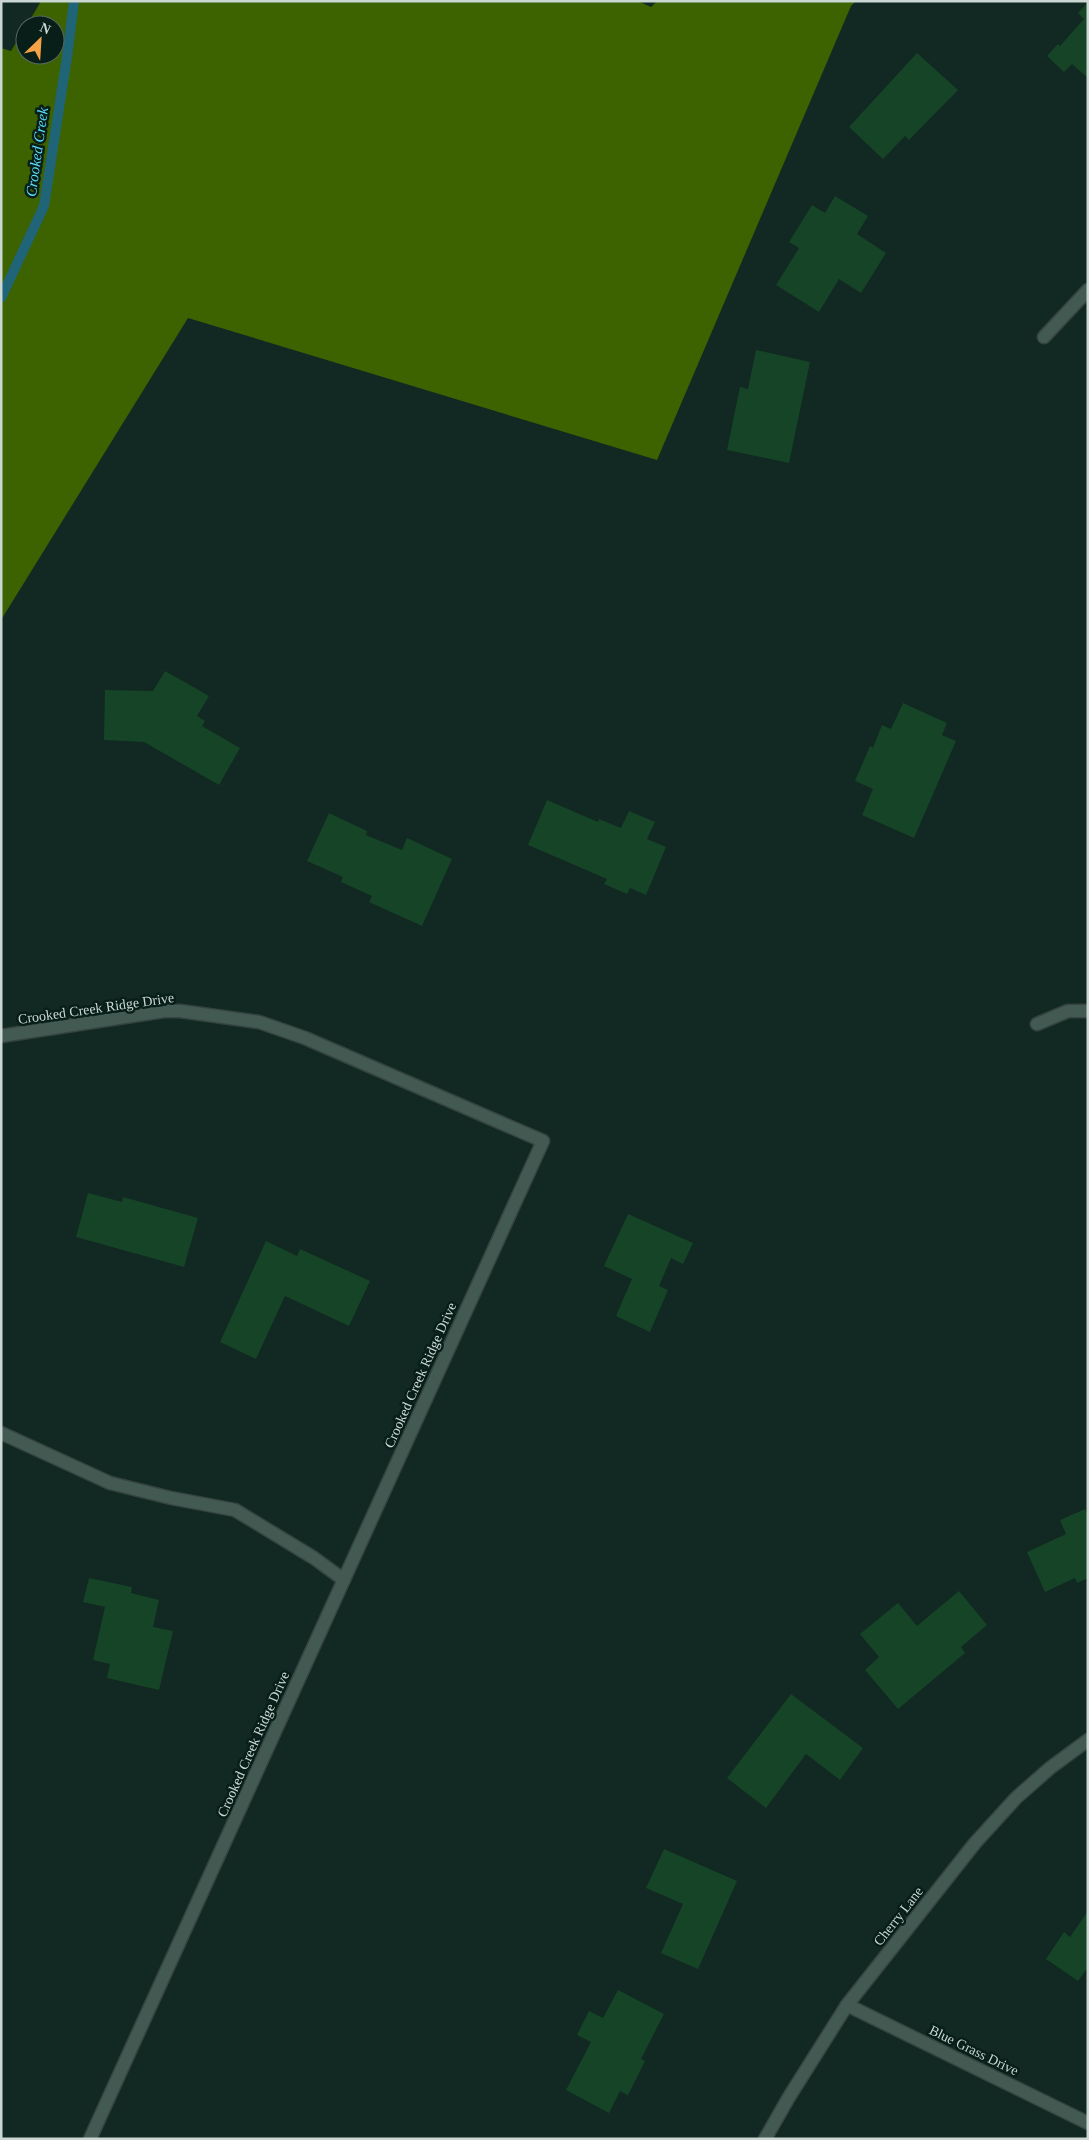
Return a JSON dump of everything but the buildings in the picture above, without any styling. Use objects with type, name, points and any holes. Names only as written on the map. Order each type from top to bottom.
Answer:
[{"type":"street","points":[[1044,337],[1088,290]]},
{"type":"street","name":"Crooked Creek Ridge Drive","points":[[1,1036],[180,1011],[260,1022],[305,1038],[543,1141],[90,2139]]},
{"type":"street","points":[[1038,1024],[1068,1011],[1088,1011]]},
{"type":"street","points":[[1,1433],[110,1483],[172,1498],[235,1510],[314,1558],[344,1580]]},
{"type":"street","name":"Cherry Lane","points":[[765,2139],[793,2090],[847,2005],[975,1843],[1005,1809],[1050,1768],[1088,1740]]},
{"type":"street","name":"Blue Grass Drive","points":[[847,2005],[1088,2122]]},
{"type":"green space","points":[[41,1],[638,1],[651,7],[657,1],[856,1],[851,6],[657,460],[188,318],[1,620],[1,48],[11,51],[15,44],[15,65],[65,65],[65,15],[33,15]]},
{"type":"waterway","name":"Crooked Creek","points":[[1,298],[44,206],[74,1]]}]
